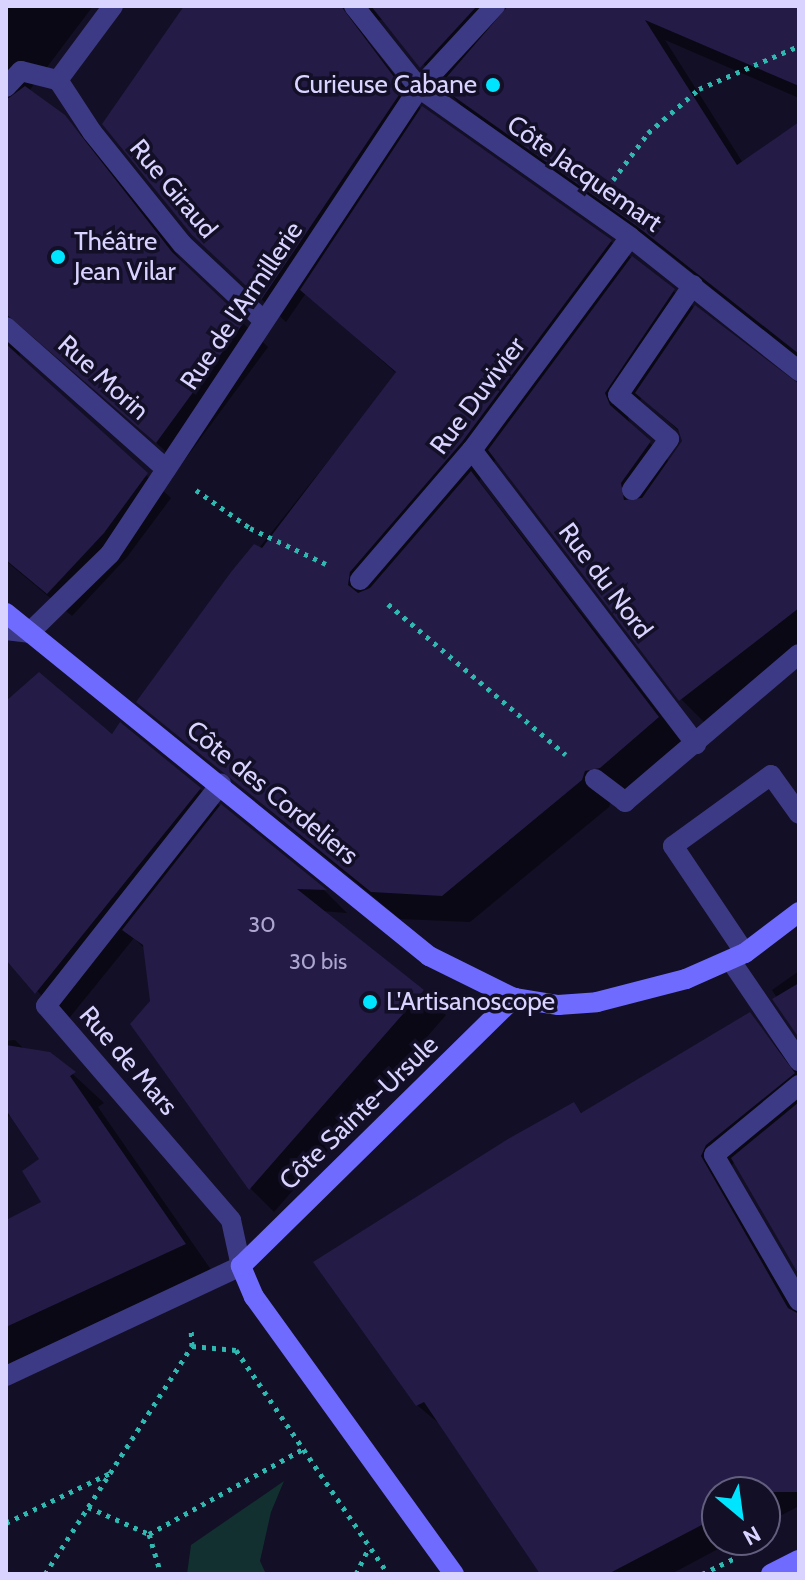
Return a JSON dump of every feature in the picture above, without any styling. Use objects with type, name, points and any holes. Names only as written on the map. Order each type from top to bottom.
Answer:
[{"type":"main road","name":"Côte des Cordeliers","points":[[6,613],[221,784],[429,956],[514,998],[558,1005],[597,1002],[738,957]]},
{"type":"main road","points":[[738,957],[799,912]]},
{"type":"main road","name":"Côte Sainte-Ursule","points":[[241,1266],[514,998]]},
{"type":"main road","points":[[241,1266],[254,1297],[454,1574]]},
{"type":"main road","points":[[771,1574],[799,1560]]},
{"type":"street","points":[[6,87],[21,71],[58,80],[113,6]]},
{"type":"street","name":"Côte Jacquemart","points":[[354,6],[419,88],[630,237],[799,371]]},
{"type":"street","name":"Rue de l'Armillerie","points":[[29,633],[110,554],[419,88],[495,6]]},
{"type":"street","name":"Rue Giraud","points":[[58,80],[92,132],[182,244],[263,320]]},
{"type":"street","name":"Rue Duvivier","points":[[360,580],[472,450],[630,237]]},
{"type":"street","points":[[632,490],[669,439],[618,395],[693,285]]},
{"type":"street","name":"Rue Morin","points":[[6,327],[166,469]]},
{"type":"street","name":"Rue du Nord","points":[[472,450],[696,744]]},
{"type":"street","points":[[6,630],[29,633]]},
{"type":"street","points":[[595,779],[625,802],[799,654]]},
{"type":"street","points":[[799,814],[771,775],[673,846],[799,1061]]},
{"type":"street","name":"Rue de Mars","points":[[221,784],[46,1006],[231,1220],[241,1266]]},
{"type":"street","points":[[799,1085],[714,1155],[799,1301]]},
{"type":"street","points":[[6,1376],[241,1266]]},
{"type":"path","points":[[594,214],[620,167],[648,133],[699,89],[799,46]]},
{"type":"path","points":[[166,469],[250,528],[360,580],[595,779]]},
{"type":"path","points":[[45,1574],[192,1346],[190,1316],[178,1295]]},
{"type":"path","points":[[192,1346],[236,1350],[388,1574]]},
{"type":"path","points":[[149,1534],[303,1449]]},
{"type":"path","points":[[6,1523],[111,1473]]},
{"type":"path","points":[[88,1507],[149,1534],[161,1574]]},
{"type":"path","points":[[356,1574],[370,1546]]},
{"type":"green space","points":[[284,1481],[271,1512],[260,1561],[266,1574],[187,1574],[191,1545]]},
{"type":"building","points":[[184,6],[341,6],[403,89],[261,300],[192,235],[102,124]]},
{"type":"building","points":[[371,6],[477,6],[420,68]]},
{"type":"building","points":[[508,6],[799,6],[799,86],[645,20],[737,165],[799,122],[799,354],[638,227],[439,86]]},
{"type":"building","points":[[25,86],[65,115],[172,252],[245,321],[156,443],[6,314],[6,100]]},
{"type":"building","points":[[422,106],[612,240],[462,442],[350,572],[348,585],[358,593],[370,588],[471,471],[659,717],[600,768],[585,771],[582,780],[442,896],[371,892],[136,702],[231,572],[254,544],[262,548],[396,372],[300,290]]},
{"type":"building","points":[[632,256],[675,289],[605,393],[610,405],[651,441],[621,483],[624,500],[642,498],[682,441],[678,429],[635,393],[695,305],[799,384],[799,608],[679,701],[488,450]]},
{"type":"building","points":[[6,344],[148,473],[104,533],[47,594],[6,560]]},
{"type":"building","points":[[39,672],[112,734],[120,722],[201,788],[35,994],[6,960],[6,701]]},
{"type":"building","points":[[221,804],[327,890],[297,889],[424,990],[249,1190],[130,1024],[150,1001],[143,945],[122,930]]},
{"type":"building","points":[[799,983],[799,1038],[772,999]]},
{"type":"building","points":[[750,1012],[795,1073],[706,1145],[701,1156],[788,1308],[799,1314],[799,1492],[781,1492],[781,1476],[701,1476],[701,1525],[608,1574],[540,1574],[424,1402],[416,1406],[313,1262],[508,1139],[574,1102],[581,1113]]},
{"type":"building","points":[[6,1045],[50,1052],[76,1072],[70,1076],[186,1244],[6,1327],[6,1220],[41,1202],[22,1171],[39,1159],[6,1110]]},
{"type":"building","points":[[799,1102],[799,1275],[731,1158]]},
{"type":"place","name":"Curieuse Cabane","points":[[493,85]]},
{"type":"place","name":"Théâtre Jean Vilar","points":[[58,257]]},
{"type":"place","name":"L'Artisanoscope","points":[[370,1002]]}]
